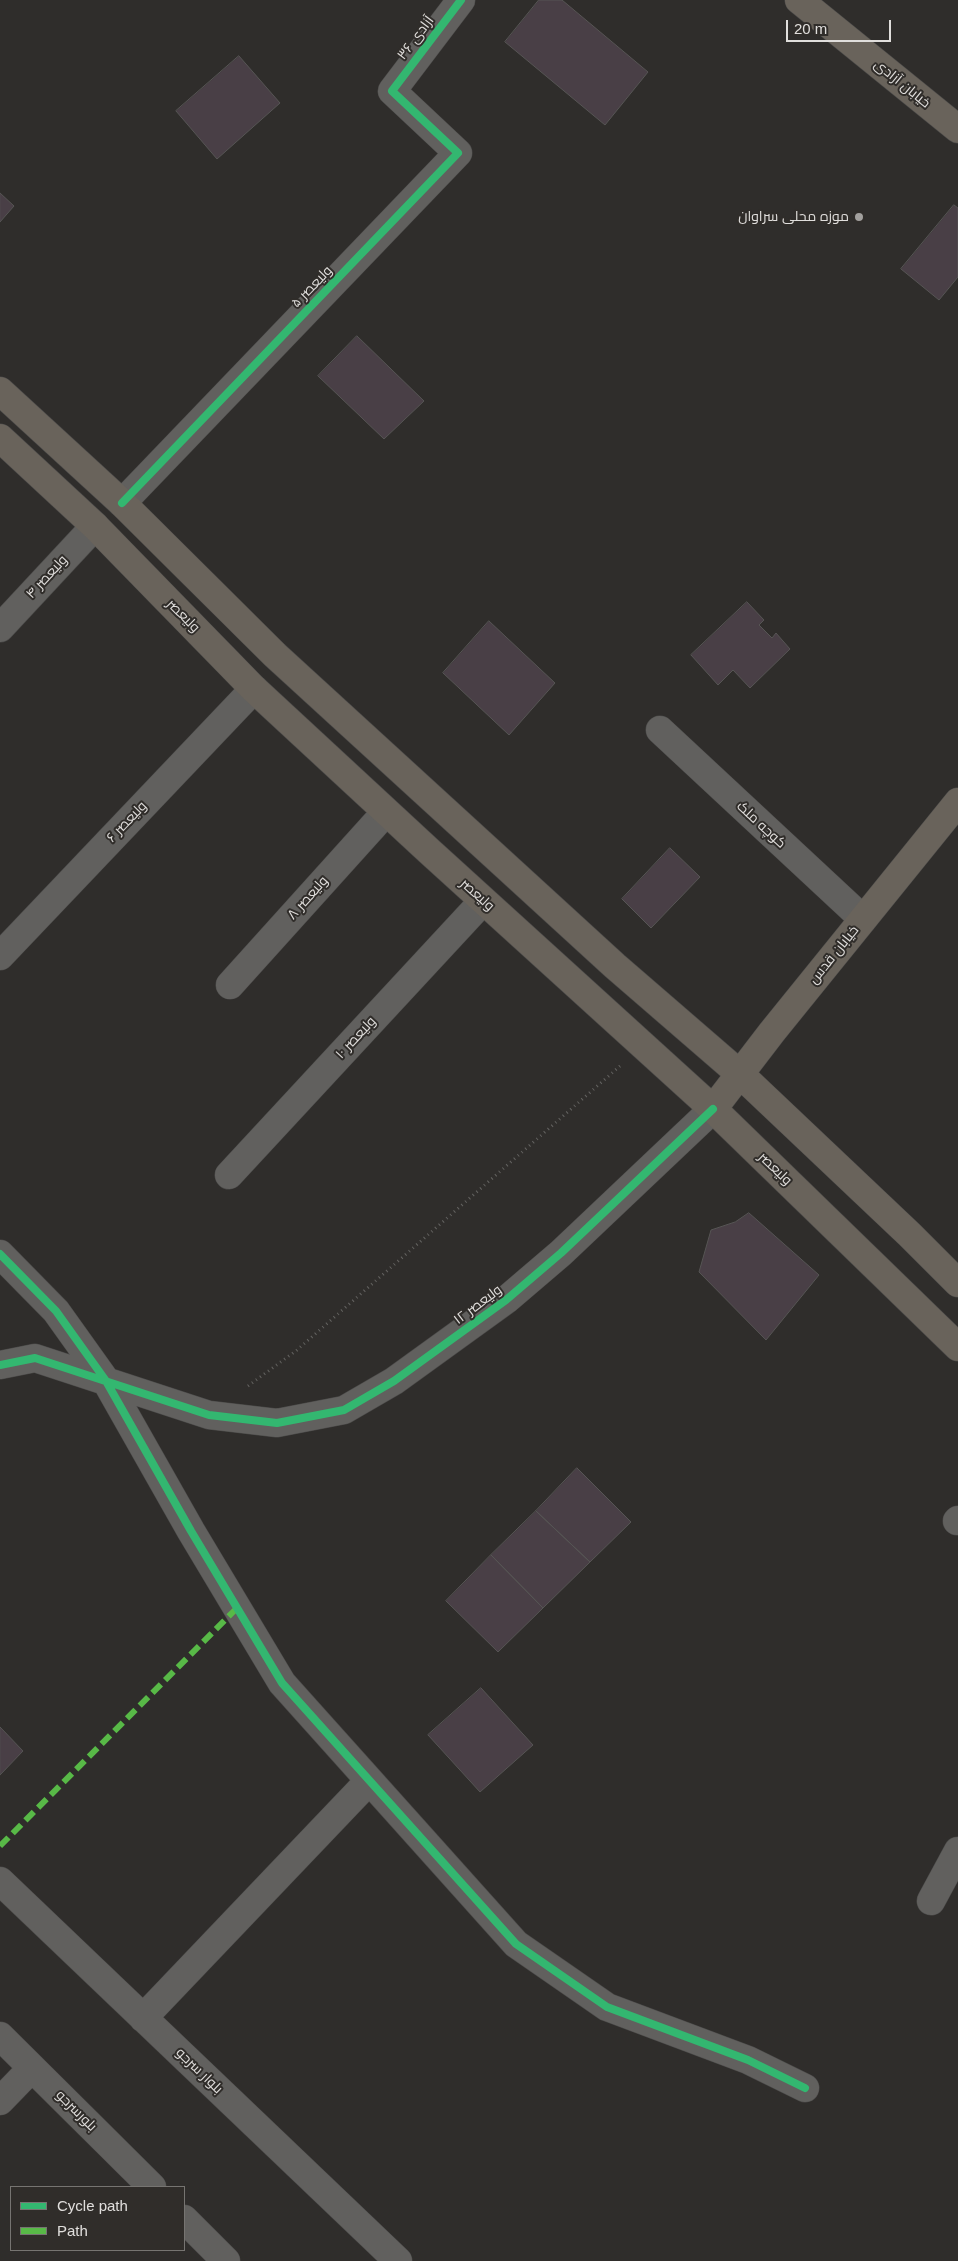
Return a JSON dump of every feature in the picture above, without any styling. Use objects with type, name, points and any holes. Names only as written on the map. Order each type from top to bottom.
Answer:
[{"type":"main road","name":"خیابان آزادی","points":[[799,0],[958,129]]},
{"type":"main road","points":[[0,391],[122,503],[283,661],[614,966],[741,1075],[910,1234],[958,1283]]},
{"type":"main road","name":"ولیعصر","points":[[0,438],[94,526],[254,689],[483,901],[713,1109],[958,1347]]},
{"type":"main road","name":"خیابان قدس","points":[[713,1109],[741,1075],[772,1032],[958,802]]},
{"type":"street","name":"آزادی ۳۶","points":[[392,91],[461,0]]},
{"type":"street","name":"ولیعصر ۵","points":[[122,503],[458,153],[392,91]]},
{"type":"street","name":"ولیعصر ۴","points":[[0,628],[94,526]]},
{"type":"street","name":"ولیعصر ۶","points":[[0,956],[254,689]]},
{"type":"street","name":"کوچه ملک","points":[[660,730],[863,919]]},
{"type":"street","name":"ولیعصر ۸","points":[[230,985],[386,812]]},
{"type":"street","name":"ولیعصر ۱۰","points":[[229,1175],[483,901]]},
{"type":"street","name":"ولیعصر ۱۲","points":[[0,1365],[35,1358],[209,1415],[278,1423],[344,1410],[394,1381],[506,1300],[561,1253],[713,1109]]},
{"type":"street","points":[[0,1254],[56,1311],[106,1381],[227,1594],[282,1682],[516,1944],[607,2007],[748,2060],[805,2088]]},
{"type":"street","points":[[143,2018],[369,1781]]},
{"type":"street","points":[[931,1901],[958,1851]]},
{"type":"street","name":"بلوار سرجو","points":[[0,1881],[398,2261]]},
{"type":"street","name":"بلورسرجو","points":[[0,2036],[151,2186]]},
{"type":"street","points":[[0,2101],[32,2068]]},
{"type":"street","points":[[185,2220],[226,2261]]},
{"type":"path","points":[[209,1415],[297,1350],[644,1045]]},
{"type":"building","points":[[539,0],[562,0],[648,72],[605,125],[505,42]]},
{"type":"building","points":[[239,56],[280,103],[217,159],[176,111]]},
{"type":"building","points":[[0,193],[14,206],[0,222]]},
{"type":"building","points":[[954,205],[958,208],[958,277],[939,300],[901,269]]},
{"type":"building","points":[[357,336],[424,401],[384,439],[318,376]]},
{"type":"building","points":[[747,602],[764,620],[759,625],[772,638],[776,633],[790,649],[750,688],[733,670],[718,685],[691,655]]},
{"type":"building","points":[[489,621],[555,683],[509,735],[443,673]]},
{"type":"building","points":[[670,848],[700,877],[651,928],[622,899]]},
{"type":"building","points":[[749,1213],[819,1275],[766,1340],[699,1272],[711,1230],[735,1222]]},
{"type":"building","points":[[577,1468],[631,1522],[590,1562],[536,1511]]},
{"type":"building","points":[[536,1511],[590,1562],[543,1608],[491,1555]]},
{"type":"building","points":[[491,1555],[543,1608],[498,1652],[446,1601]]},
{"type":"building","points":[[481,1688],[533,1745],[480,1792],[428,1735]]},
{"type":"building","points":[[0,1727],[23,1751],[0,1775]]},
{"type":"marked path","points":[[0,1846],[236,1609]]},
{"type":"cycle path","points":[[122,503],[458,153],[392,91],[461,0]]},
{"type":"cycle path","points":[[0,1365],[35,1358],[209,1415],[277,1423],[344,1410],[394,1381],[506,1300],[561,1253],[713,1109]]},
{"type":"cycle path","points":[[0,1254],[56,1311],[106,1381],[191,1531],[282,1683],[516,1944],[607,2007],[748,2060],[805,2088]]},
{"type":"place","name":"موزه محلی سراوان","points":[[859,217]]}]
